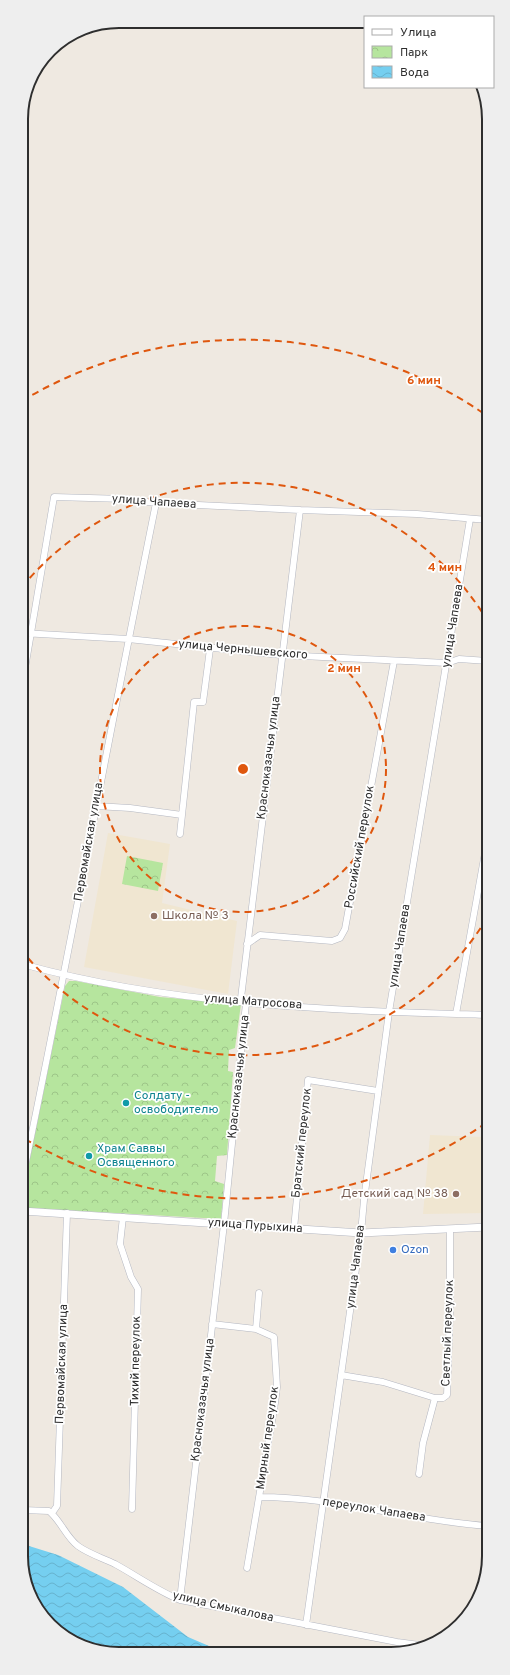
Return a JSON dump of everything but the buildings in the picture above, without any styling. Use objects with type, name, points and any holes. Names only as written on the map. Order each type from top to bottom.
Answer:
[{"type":"street","name":"улица Чапаева","points":[[30,634],[54,497],[125,499],[156,503],[300,510],[417,514],[482,520]]},
{"type":"street","name":"Первомайская улица","points":[[28,1152],[65,976],[128,639],[156,503]]},
{"type":"street","name":"Красноказачья улица","points":[[180,1600],[224,1224],[246,1003],[240,998],[300,510]]},
{"type":"street","name":"улица Чапаева","points":[[306,1625],[342,1375],[389,1012],[470,519]]},
{"type":"street","name":"улица Чернышевского","points":[[30,634],[128,639],[281,655],[447,663],[459,659],[482,661]]},
{"type":"street","points":[[28,647],[30,634]]},
{"type":"street","points":[[180,834],[194,702],[204,702],[210,648]]},
{"type":"street","name":"Российский переулок","points":[[247,944],[260,935],[332,941],[340,938],[345,929],[394,661]]},
{"type":"street","points":[[96,806],[130,808],[182,815]]},
{"type":"street","points":[[456,1014],[482,869]]},
{"type":"street","name":"улица Матросова","points":[[28,966],[65,976],[148,992],[246,1003],[389,1012],[482,1015]]},
{"type":"street","name":"Братский переулок","points":[[294,1229],[308,1080],[378,1091]]},
{"type":"street","name":"улица Пурыхина","points":[[28,1211],[361,1233],[482,1227]]},
{"type":"street","name":"Первомайская улица","points":[[52,1513],[57,1506],[67,1213]]},
{"type":"street","name":"Тихий переулок","points":[[123,1217],[120,1244],[131,1277],[138,1289],[132,1509]]},
{"type":"street","name":"Светлый переулок","points":[[419,1474],[423,1443],[435,1398],[443,1398],[447,1395],[450,1313],[450,1229]]},
{"type":"street","points":[[212,1324],[256,1329],[259,1294]]},
{"type":"street","name":"Мирный переулок","points":[[247,1568],[277,1387],[274,1337],[256,1329]]},
{"type":"street","points":[[342,1375],[383,1382],[435,1398]]},
{"type":"street","name":"переулок Чапаева","points":[[259,1497],[280,1497],[324,1502],[420,1518],[482,1525]]},
{"type":"street","points":[[28,1510],[49,1511],[52,1513]]},
{"type":"street","name":"улица Смыкалова","points":[[52,1513],[69,1536],[79,1546],[116,1565],[148,1585],[180,1600],[306,1625],[413,1644]]},
{"type":"shaded area","name":"Школа № 3","points":[[108,833],[170,844],[162,903],[237,921],[228,994],[84,967]]},
{"type":"shaded area","name":"Детский сад № 38","points":[[430,1135],[482,1137],[482,1213],[423,1214]]},
{"type":"green space","points":[[127,856],[163,863],[158,891],[122,884]]},
{"type":"green space","points":[[69,981],[76,981],[160,997],[241,1004],[235,1048],[229,1050],[228,1071],[233,1072],[227,1155],[217,1156],[215,1181],[224,1184],[221,1219],[28,1208],[28,1168],[65,986]]},
{"type":"water","points":[[28,1546],[58,1555],[123,1587],[188,1637],[211,1647],[107,1646],[90,1642],[73,1635],[55,1620],[40,1602],[30,1574]]},
{"type":"place","name":"Школа № 3","points":[[154,916]]},
{"type":"place","name":"Солдату - освободителю","points":[[126,1103]]},
{"type":"place","name":"Храм Саввы Освященного","points":[[89,1156]]},
{"type":"place","name":"Детский сад № 38","points":[[456,1194]]},
{"type":"place","name":"Ozon","points":[[393,1250]]}]
